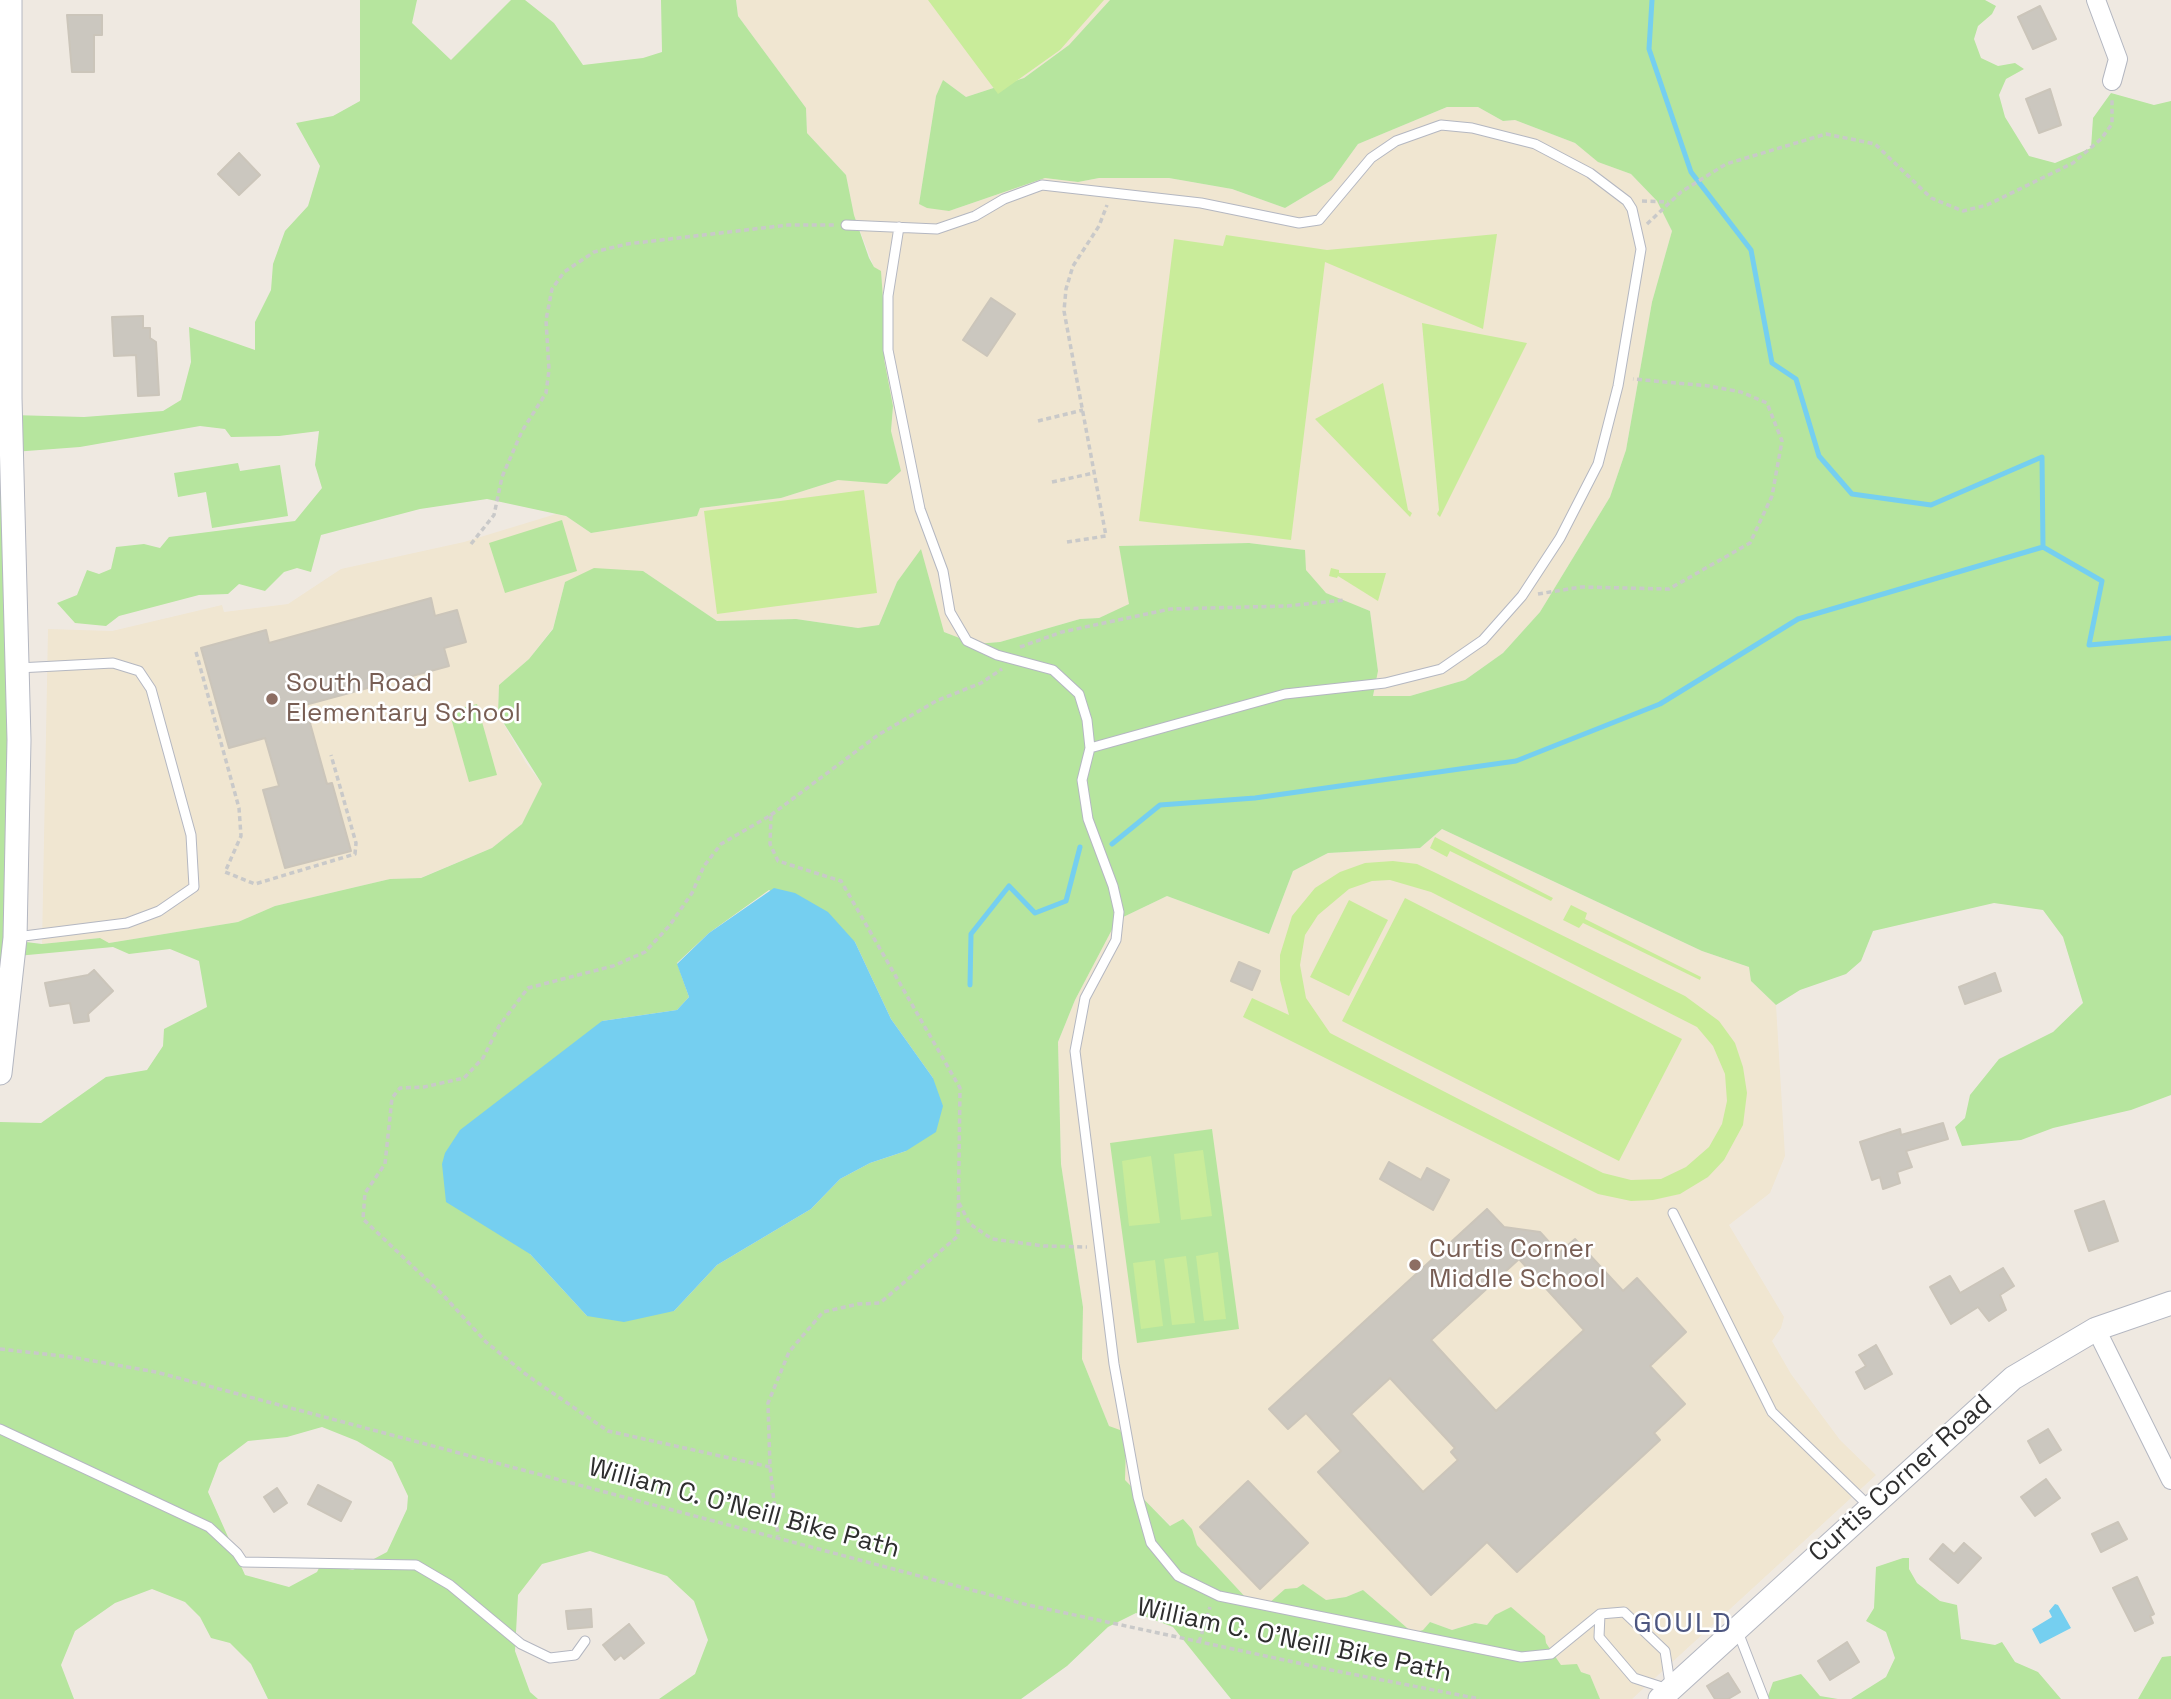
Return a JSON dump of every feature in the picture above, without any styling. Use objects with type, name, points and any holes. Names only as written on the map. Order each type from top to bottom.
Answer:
[{"type":"street","points":[[0,1073],[15,938],[19,740],[16,668],[8,625],[10,0]]},
{"type":"street","points":[[2096,0],[2118,59],[2112,81]]},
{"type":"street","name":"Curtis Corner Road","points":[[1665,1694],[2013,1378],[2096,1329],[2171,1303]]},
{"type":"street","points":[[2096,1329],[2171,1480]]},
{"type":"lane","points":[[846,225],[937,229],[975,216],[1004,199],[1042,186],[1200,203],[1299,223],[1319,220],[1371,158],[1396,141],[1441,125],[1472,128],[1535,144],[1590,173],[1627,201],[1639,232],[1641,249],[1620,378],[1598,464],[1560,538],[1522,596],[1483,640],[1441,669],[1385,683],[1285,694],[1090,748]]},
{"type":"lane","points":[[899,227],[887,296],[888,350],[920,509],[943,571],[950,612],[967,640],[1014,660],[1053,670],[1079,694],[1087,720],[1090,748],[1082,780],[1088,819],[1113,886],[1119,912],[1116,940],[1085,998],[1075,1051],[1114,1364],[1138,1497],[1152,1543],[1178,1576],[1214,1593],[1521,1657],[1551,1654],[1600,1614],[1624,1612],[1665,1651],[1665,1694],[1634,1678],[1599,1637],[1600,1614]]},
{"type":"lane","points":[[15,938],[127,923],[159,911],[194,887],[191,835],[151,689],[139,671],[113,663],[16,668]]},
{"type":"lane","points":[[1673,1213],[1772,1412],[1869,1506]]},
{"type":"lane","points":[[0,1429],[209,1527],[243,1562],[416,1565],[450,1585],[502,1629],[531,1649],[550,1658],[575,1655],[585,1641]]},
{"type":"lane","points":[[1737,1631],[1764,1699]]},
{"type":"path","points":[[1639,232],[1668,202],[1726,164],[1826,134],[1875,144],[1931,198],[1962,211],[1987,205],[2073,163],[2101,139],[2112,124],[2112,81]]},
{"type":"path","points":[[1067,542],[1105,536],[1064,311],[1066,289],[1073,267],[1099,226],[1112,193]]},
{"type":"path","points":[[1627,201],[1668,202]]},
{"type":"path","points":[[471,544],[494,516],[502,477],[517,443],[546,393],[549,370],[546,320],[552,289],[564,272],[594,253],[627,244],[788,225],[846,225]]},
{"type":"path","points":[[1522,596],[1581,587],[1669,589],[1750,542],[1772,496],[1782,441],[1767,403],[1741,392],[1709,386],[1620,378]]},
{"type":"path","points":[[1038,421],[1083,410]]},
{"type":"path","points":[[1052,482],[1094,473]]},
{"type":"path","points":[[1015,649],[1062,632],[1170,609],[1287,606],[1344,600]]},
{"type":"path","points":[[196,652],[239,808],[241,836],[225,872],[255,884],[355,854],[356,843],[331,755]]},
{"type":"path","points":[[769,1467],[608,1431],[528,1376],[486,1342],[444,1296],[363,1219],[365,1193],[385,1164],[392,1098],[400,1088],[424,1087],[464,1078],[483,1058],[499,1026],[528,988],[613,966],[645,952],[670,925],[692,893],[704,866],[721,844],[771,815],[878,735],[936,701],[981,683],[1014,660]]},
{"type":"path","points":[[771,815],[770,844],[778,861],[841,881],[960,1088],[958,1236],[880,1303],[858,1304],[823,1312],[789,1352],[768,1403],[769,1467],[778,1536]]},
{"type":"path","points":[[958,1201],[970,1224],[992,1239],[1044,1246],[1101,1248]]},
{"type":"path","name":"William C. O'Neill Bike Path","points":[[0,1349],[71,1357],[156,1372],[778,1536],[1028,1605],[1480,1699]]},
{"type":"path","points":[[1199,1642],[1214,1593]]},
{"type":"shaded area","points":[[736,0],[1110,0],[1069,45],[1024,78],[966,97],[943,80],[936,96],[919,204],[949,211],[1045,178],[1078,182],[1099,178],[1169,178],[1232,189],[1285,208],[1332,180],[1358,144],[1447,107],[1478,107],[1503,121],[1515,120],[1575,143],[1599,162],[1631,174],[1657,201],[1672,231],[1652,302],[1626,450],[1610,497],[1540,612],[1503,653],[1465,680],[1410,696],[1373,696],[1378,671],[1370,611],[1326,594],[1306,570],[1304,550],[1249,543],[1120,546],[1130,604],[1099,618],[1080,619],[1000,642],[975,644],[944,632],[897,582],[879,625],[858,628],[796,619],[717,621],[643,571],[565,582],[553,628],[529,659],[499,685],[498,714],[526,763],[542,784],[522,824],[492,848],[420,878],[390,879],[275,906],[238,922],[109,943],[99,938],[42,944],[48,629],[112,631],[222,605],[224,612],[288,604],[341,569],[464,542],[556,514],[566,516],[591,533],[696,516],[699,508],[781,498],[838,480],[862,480],[901,471],[891,431],[893,406],[883,359],[874,267],[854,215],[846,175],[807,133],[806,108],[738,16]]},
{"type":"shaded area","name":"Curtis Corner Middle School","points":[[1442,829],[1702,951],[1749,967],[1751,981],[1776,1005],[1785,1156],[1770,1193],[1729,1225],[1784,1317],[1781,1328],[1772,1341],[1791,1374],[1840,1440],[1876,1475],[1632,1699],[1600,1699],[1590,1675],[1561,1665],[1546,1643],[1493,1619],[1487,1625],[1475,1623],[1452,1630],[1430,1622],[1423,1630],[1413,1633],[1363,1590],[1346,1597],[1326,1600],[1297,1588],[1268,1604],[1248,1600],[1197,1545],[1192,1529],[1183,1519],[1171,1526],[1124,1480],[1126,1444],[1109,1426],[1082,1359],[1083,1307],[1061,1164],[1058,1042],[1075,1000],[1117,920],[1167,896],[1269,934],[1293,871],[1328,853],[1420,848]]},
{"type":"green space","points":[[360,0],[417,0],[412,23],[451,60],[511,0],[525,0],[554,23],[583,65],[643,58],[662,52],[661,0],[736,0],[738,16],[806,108],[807,133],[846,175],[854,215],[869,258],[874,267],[881,271],[887,355],[884,359],[893,406],[891,431],[901,471],[887,484],[838,480],[781,498],[700,508],[697,516],[591,533],[566,516],[487,499],[420,509],[321,535],[311,572],[297,568],[284,572],[265,591],[239,584],[228,594],[199,595],[119,616],[106,626],[75,623],[57,603],[77,595],[87,570],[99,574],[111,569],[116,547],[144,544],[160,548],[169,537],[295,521],[322,488],[315,465],[319,431],[279,436],[231,437],[225,429],[200,426],[80,447],[13,452],[18,941],[42,944],[100,938],[109,943],[238,922],[275,906],[390,879],[421,878],[492,848],[522,824],[542,784],[498,714],[499,685],[529,659],[553,629],[565,582],[594,568],[643,571],[717,621],[796,619],[858,628],[879,625],[897,582],[921,549],[944,632],[975,644],[1000,642],[1080,619],[1099,618],[1129,604],[1119,546],[1249,543],[1305,550],[1306,570],[1326,593],[1370,611],[1378,671],[1373,696],[1410,696],[1465,680],[1503,653],[1540,612],[1610,497],[1626,450],[1652,302],[1672,231],[1657,201],[1631,174],[1598,162],[1575,143],[1515,120],[1503,121],[1478,107],[1447,107],[1358,144],[1332,180],[1285,208],[1232,189],[1169,178],[1099,178],[1078,182],[1045,178],[949,211],[927,208],[919,204],[936,96],[943,80],[966,97],[1024,78],[1069,45],[1110,0],[1985,0],[1996,6],[1992,14],[1978,26],[1974,39],[1981,58],[1998,66],[2015,63],[2024,69],[2006,79],[1999,95],[2005,117],[2029,156],[2055,163],[2091,148],[2093,118],[2111,93],[2154,105],[2171,101],[2171,1095],[2131,1110],[2053,1128],[2021,1140],[1962,1146],[1955,1127],[1965,1118],[1970,1095],[1999,1059],[2053,1032],[2083,1003],[2063,937],[2043,910],[1994,903],[1873,931],[1861,961],[1846,974],[1800,990],[1776,1005],[1751,981],[1749,967],[1702,951],[1442,829],[1420,848],[1328,853],[1293,871],[1269,934],[1167,896],[1117,920],[1075,1000],[1058,1042],[1061,1164],[1083,1307],[1082,1359],[1109,1426],[1120,1430],[1126,1444],[1125,1480],[1170,1526],[1183,1519],[1192,1529],[1197,1545],[1248,1600],[1268,1604],[1285,1589],[1297,1588],[1303,1584],[1326,1600],[1346,1597],[1363,1590],[1413,1633],[1423,1630],[1430,1622],[1452,1630],[1475,1623],[1487,1625],[1495,1615],[1511,1607],[1545,1636],[1546,1643],[1561,1665],[1577,1664],[1581,1672],[1590,1675],[1600,1699],[1231,1699],[1173,1627],[1136,1613],[1108,1627],[1067,1666],[1021,1699],[659,1699],[695,1674],[708,1640],[694,1601],[667,1576],[590,1551],[542,1564],[518,1595],[515,1651],[530,1692],[538,1699],[268,1699],[251,1664],[230,1643],[211,1638],[200,1617],[185,1602],[152,1589],[115,1603],[75,1631],[61,1665],[74,1699],[0,1699],[0,1122],[41,1123],[106,1077],[147,1070],[163,1046],[164,1029],[207,1007],[199,961],[170,949],[129,954],[113,947],[17,956],[0,1079],[0,478],[12,474],[12,415],[84,417],[163,411],[181,400],[191,362],[189,327],[255,350],[255,322],[271,290],[273,264],[285,231],[308,206],[320,166],[296,123],[333,116],[360,101]],"holes":[[[769,890],[855,942],[891,1019],[933,1078],[906,1151],[870,1163],[840,1179],[811,1209],[717,1265],[674,1311],[587,1316],[530,1254],[602,1021],[677,1010],[689,997],[677,963],[709,933]],[[322,1427],[357,1441],[392,1462],[408,1496],[407,1509],[387,1552],[353,1570],[321,1564],[317,1572],[289,1587],[245,1575],[208,1492],[219,1463],[248,1441],[287,1437]]]},
{"type":"green space","points":[[928,0],[1104,0],[1060,50],[998,94]]},
{"type":"green space","points":[[1497,234],[1483,329],[1325,262],[1291,540],[1139,521],[1174,239],[1223,246],[1226,235],[1327,250]]},
{"type":"green space","points":[[1422,323],[1527,343],[1440,517],[1437,514],[1439,510]]},
{"type":"green space","points":[[1383,383],[1408,510],[1412,513],[1410,517],[1315,419]]},
{"type":"green space","points":[[238,463],[240,471],[280,465],[288,516],[212,528],[206,492],[178,497],[174,473]]},
{"type":"green space","points":[[864,490],[877,593],[717,614],[704,511]]},
{"type":"green space","points":[[562,520],[577,571],[505,593],[489,543]]},
{"type":"green space","points":[[1331,568],[1339,570],[1339,573],[1386,573],[1378,601],[1338,576],[1329,576]]},
{"type":"green space","points":[[477,704],[497,775],[469,782],[449,711]]},
{"type":"green space","points":[[1435,837],[1553,898],[1551,901],[1450,851],[1447,857],[1430,848]]},
{"type":"green space","points":[[1393,861],[1417,864],[1685,996],[1719,1021],[1735,1043],[1743,1067],[1747,1093],[1743,1125],[1724,1160],[1708,1177],[1680,1194],[1653,1200],[1631,1201],[1598,1194],[1243,1017],[1252,998],[1289,1015],[1280,980],[1280,955],[1292,916],[1315,888],[1340,872],[1365,863]],"holes":[[[1390,880],[1431,892],[1697,1027],[1713,1046],[1725,1074],[1727,1101],[1722,1124],[1709,1147],[1686,1167],[1661,1179],[1631,1180],[1603,1173],[1330,1033],[1306,998],[1300,965],[1305,935],[1318,915],[1349,889],[1372,881]]]},
{"type":"green space","points":[[1405,898],[1682,1039],[1619,1161],[1342,1021]]},
{"type":"green space","points":[[1349,900],[1388,920],[1349,996],[1310,977]]},
{"type":"green space","points":[[1571,905],[1587,913],[1585,919],[1701,977],[1700,980],[1583,923],[1579,928],[1563,920]]},
{"type":"green space","points":[[1212,1129],[1239,1329],[1137,1343],[1110,1143]]},
{"type":"green space","points":[[1203,1150],[1212,1216],[1181,1220],[1174,1154]]},
{"type":"green space","points":[[1151,1156],[1160,1223],[1129,1226],[1122,1161]]},
{"type":"green space","points":[[1218,1252],[1226,1319],[1204,1321],[1196,1256]]},
{"type":"green space","points":[[1186,1256],[1195,1323],[1172,1325],[1164,1259]]},
{"type":"green space","points":[[1155,1260],[1163,1326],[1141,1329],[1133,1263]]},
{"type":"green space","points":[[1909,1558],[1909,1569],[1917,1583],[1940,1601],[1957,1605],[1961,1639],[1995,1645],[2002,1642],[2015,1662],[2038,1672],[2061,1699],[1851,1699],[1886,1677],[1895,1658],[1886,1632],[1866,1621],[1874,1608],[1876,1567]]},
{"type":"green space","points":[[2171,1656],[2171,1699],[2138,1699],[2162,1657]]},
{"type":"green space","points":[[1801,1674],[1820,1696],[1838,1699],[1767,1699],[1773,1682]]},
{"type":"water","points":[[774,888],[795,893],[828,912],[855,942],[891,1019],[933,1078],[943,1106],[936,1132],[906,1151],[870,1163],[840,1179],[811,1209],[717,1265],[674,1311],[624,1322],[587,1316],[530,1254],[446,1202],[442,1164],[445,1153],[460,1130],[602,1021],[677,1010],[689,997],[677,964],[709,933]]},
{"type":"water","points":[[2055,1604],[2071,1628],[2040,1644],[2032,1629],[2052,1617],[2049,1611]]},
{"type":"building","points":[[2040,6],[2056,39],[2033,49],[2018,17]]},
{"type":"building","points":[[67,15],[102,15],[102,35],[94,35],[94,72],[72,72]]},
{"type":"building","points":[[2050,89],[2061,125],[2039,133],[2026,99]]},
{"type":"building","points":[[239,153],[260,175],[239,195],[218,174]]},
{"type":"building","points":[[991,298],[1015,314],[987,356],[963,340]]},
{"type":"building","points":[[143,316],[143,328],[150,328],[150,338],[156,342],[159,395],[138,396],[136,355],[114,356],[112,317]]},
{"type":"building","points":[[431,598],[435,616],[457,610],[466,642],[444,648],[449,666],[305,705],[327,784],[332,783],[351,851],[285,868],[263,790],[279,786],[265,738],[229,748],[201,648],[266,630],[269,643]]},
{"type":"building","points":[[1239,962],[1260,971],[1252,990],[1231,981]]},
{"type":"building","points":[[94,970],[113,991],[88,1014],[89,1021],[74,1023],[70,1003],[50,1006],[45,983],[88,975]]},
{"type":"building","points":[[1995,973],[2001,991],[1965,1004],[1959,987]]},
{"type":"building","points":[[1943,1123],[1948,1139],[1906,1151],[1912,1167],[1897,1172],[1900,1183],[1883,1189],[1880,1177],[1872,1180],[1860,1142],[1900,1129],[1901,1135]]},
{"type":"building","points":[[1389,1162],[1421,1180],[1427,1168],[1449,1180],[1433,1210],[1380,1179]]},
{"type":"building","points":[[2104,1201],[2118,1241],[2089,1251],[2075,1211]]},
{"type":"building","points":[[1487,1209],[1504,1227],[1540,1232],[1559,1253],[1575,1239],[1623,1291],[1637,1278],[1686,1332],[1650,1366],[1685,1404],[1654,1433],[1660,1440],[1517,1572],[1487,1542],[1431,1595],[1318,1472],[1341,1451],[1306,1413],[1288,1429],[1269,1409]],"holes":[[[1519,1259],[1584,1330],[1496,1411],[1431,1340]],[[1390,1378],[1455,1448],[1451,1452],[1458,1460],[1423,1492],[1351,1414]]]},
{"type":"building","points":[[2003,1268],[2014,1286],[2000,1295],[2006,1310],[1989,1321],[1978,1307],[1951,1324],[1930,1287],[1950,1276],[1960,1293]]},
{"type":"building","points":[[1876,1345],[1892,1374],[1865,1389],[1856,1372],[1866,1366],[1859,1355]]},
{"type":"building","points":[[2048,1429],[2061,1450],[2040,1463],[2028,1441]]},
{"type":"building","points":[[2046,1479],[2060,1498],[2035,1516],[2021,1497]]},
{"type":"building","points":[[1248,1481],[1308,1543],[1260,1589],[1200,1527]]},
{"type":"building","points":[[318,1485],[351,1502],[341,1521],[308,1504]]},
{"type":"building","points":[[277,1488],[287,1503],[274,1512],[264,1497]]},
{"type":"building","points":[[2118,1522],[2127,1539],[2101,1552],[2092,1534]]},
{"type":"building","points":[[1964,1543],[1981,1558],[1958,1583],[1930,1559],[1943,1544],[1954,1554]]},
{"type":"building","points":[[2137,1577],[2154,1614],[2150,1616],[2153,1623],[2135,1631],[2113,1588]]},
{"type":"building","points":[[591,1609],[592,1627],[568,1629],[566,1611]]},
{"type":"building","points":[[629,1624],[644,1643],[624,1659],[621,1655],[615,1660],[603,1645]]},
{"type":"building","points":[[1847,1642],[1859,1662],[1830,1680],[1818,1661]]},
{"type":"building","points":[[1728,1673],[1740,1692],[1728,1699],[1715,1699],[1707,1686]]},
{"type":"waterway","points":[[1652,0],[1649,49],[1691,172],[1751,250],[1772,363],[1796,379],[1819,456],[1852,494],[1931,505],[2042,457],[2043,547]]},
{"type":"waterway","points":[[1112,844],[1160,805],[1255,798],[1516,761],[1660,704],[1798,619],[2043,547],[2102,581],[2089,645],[2171,638]]},
{"type":"waterway","points":[[970,985],[971,934],[1009,886],[1035,913],[1066,901],[1080,847]]},
{"type":"place","name":"South Road Elementary School","points":[[272,699]]},
{"type":"place","name":"Curtis Corner Middle School","points":[[1415,1265]]},
{"type":"district","name":"GOULD","points":[[1683,1624]]}]
